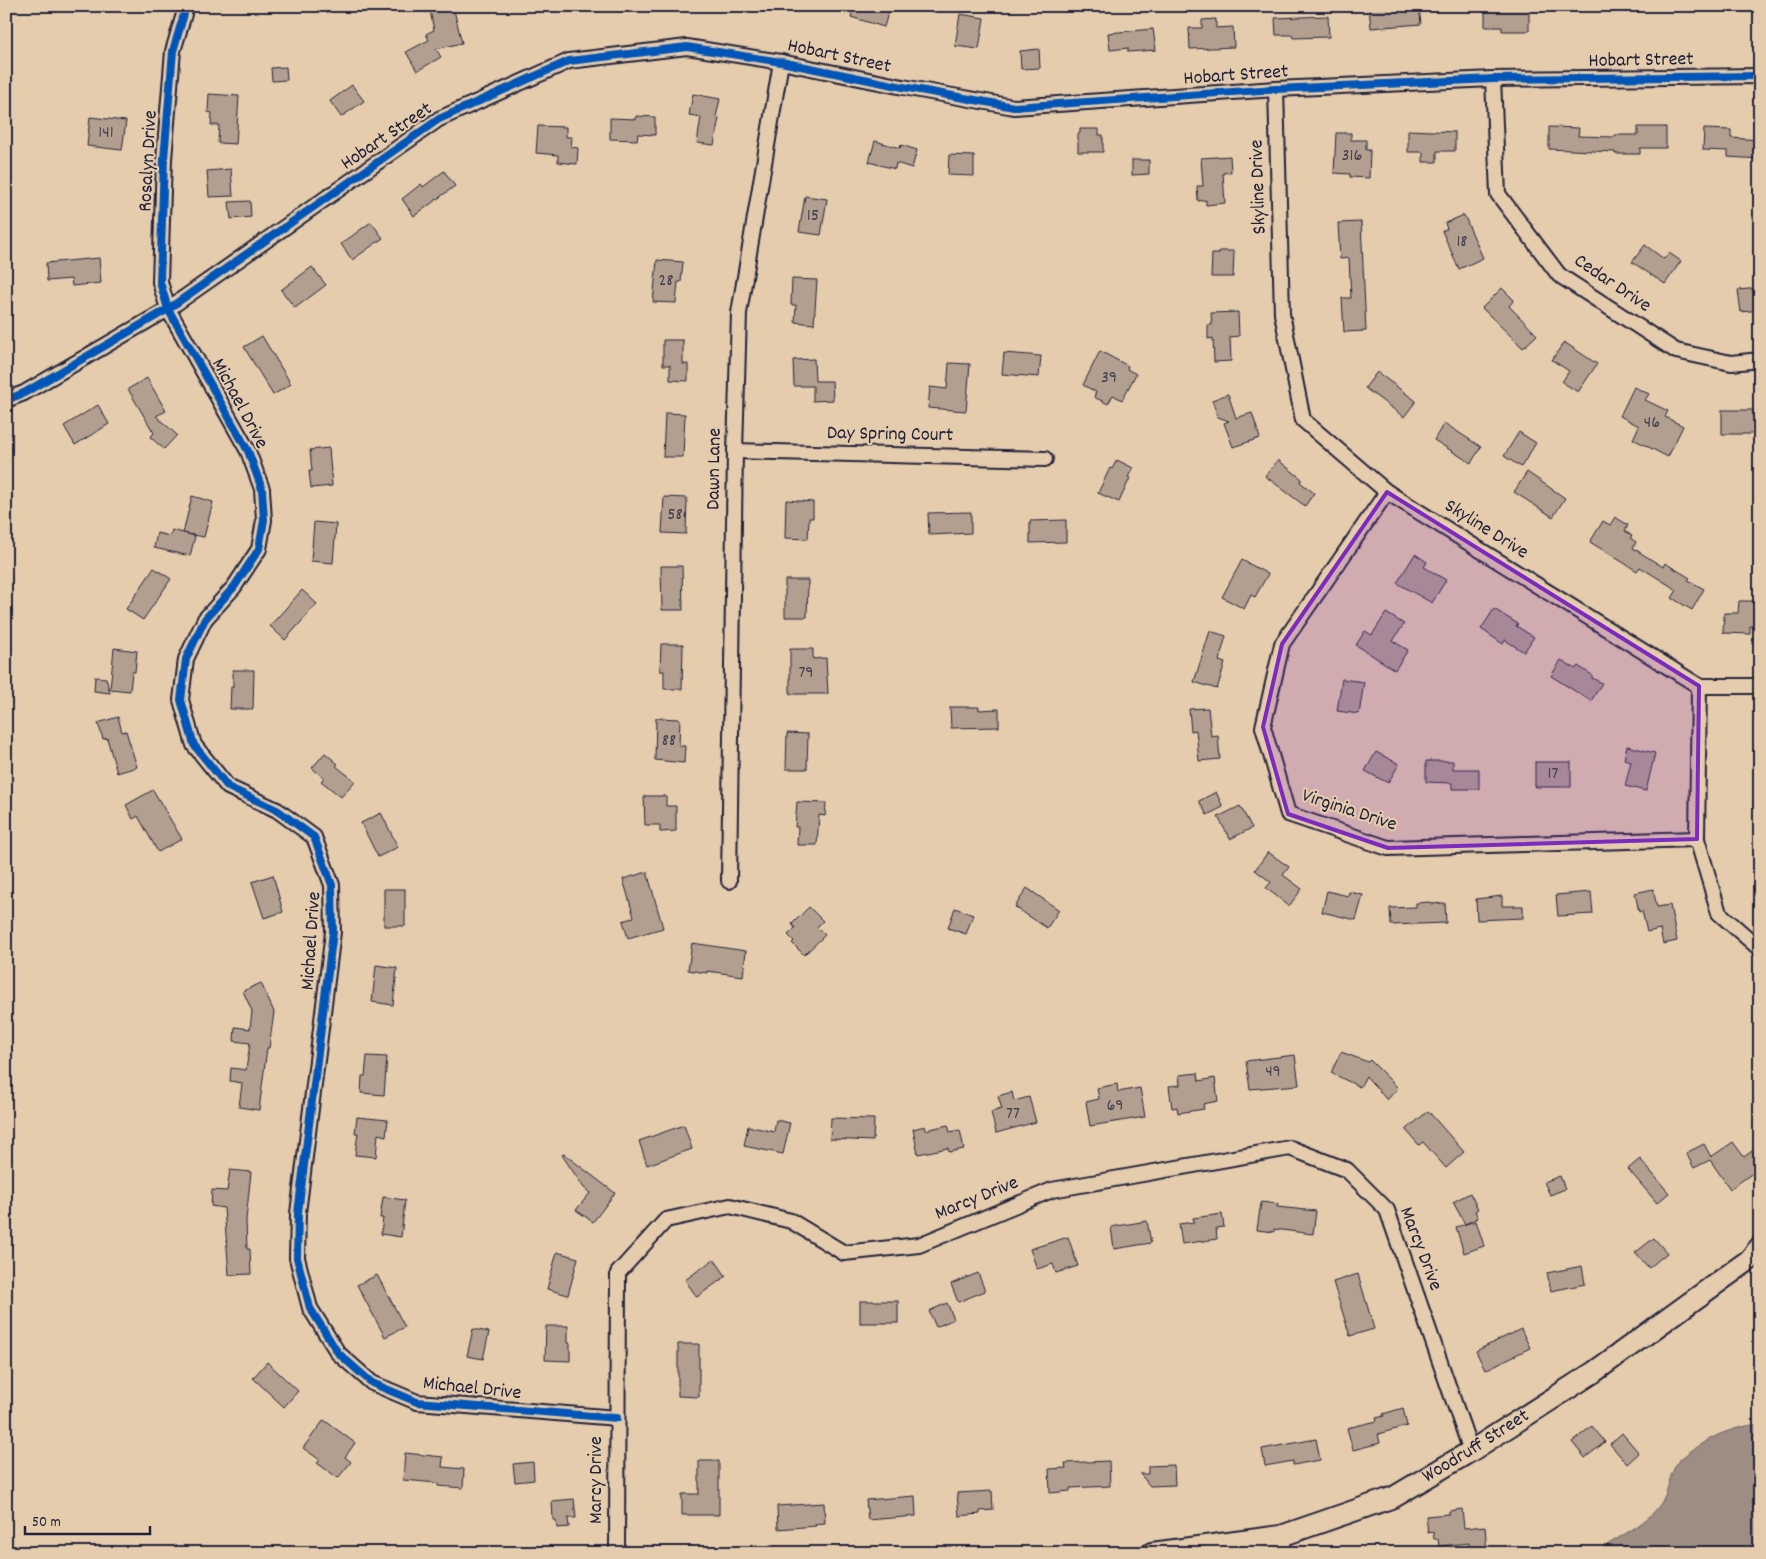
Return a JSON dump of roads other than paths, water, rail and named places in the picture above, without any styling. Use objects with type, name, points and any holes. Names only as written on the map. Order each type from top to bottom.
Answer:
[{"type":"street","name":"Rosalyn Drive","points":[[168,309],[160,282],[164,159],[173,51],[184,14]]},
{"type":"street","name":"Hobart Street","points":[[6,400],[24,393],[168,309],[439,119],[569,61],[688,47],[781,62],[903,88],[1014,107],[1276,89],[1493,79],[1760,76]]},
{"type":"street","name":"Dawn Lane","points":[[729,881],[735,451],[739,313],[781,62]]},
{"type":"street","name":"Cedar Drive","points":[[1493,79],[1498,194],[1559,275],[1676,351],[1731,363],[1760,360]]},
{"type":"street","name":"Skyline Drive","points":[[1276,89],[1282,314],[1303,420],[1387,492],[1699,686]]},
{"type":"street","name":"Michael Drive","points":[[168,309],[248,451],[262,489],[264,520],[259,549],[234,587],[206,619],[186,659],[182,700],[186,718],[194,745],[228,787],[277,810],[314,838],[332,885],[332,932],[298,1213],[297,1258],[310,1308],[338,1353],[372,1383],[418,1402],[617,1418]]},
{"type":"street","name":"Day Spring Court","points":[[735,451],[1045,459]]},
{"type":"street","name":"Virginia Drive","points":[[1387,492],[1282,644],[1263,727],[1288,814],[1388,848],[1697,839]]},
{"type":"street","points":[[1760,686],[1699,686],[1697,839],[1719,913],[1760,949]]},
{"type":"street","name":"Marcy Drive","points":[[617,1553],[618,1273],[666,1220],[730,1206],[792,1221],[844,1253],[919,1244],[1052,1190],[1290,1148],[1347,1170],[1386,1210],[1471,1450]]},
{"type":"street","name":"Woodruff Street","points":[[1152,1553],[1283,1544],[1394,1497],[1594,1372],[1749,1260],[1760,1247]]}]
